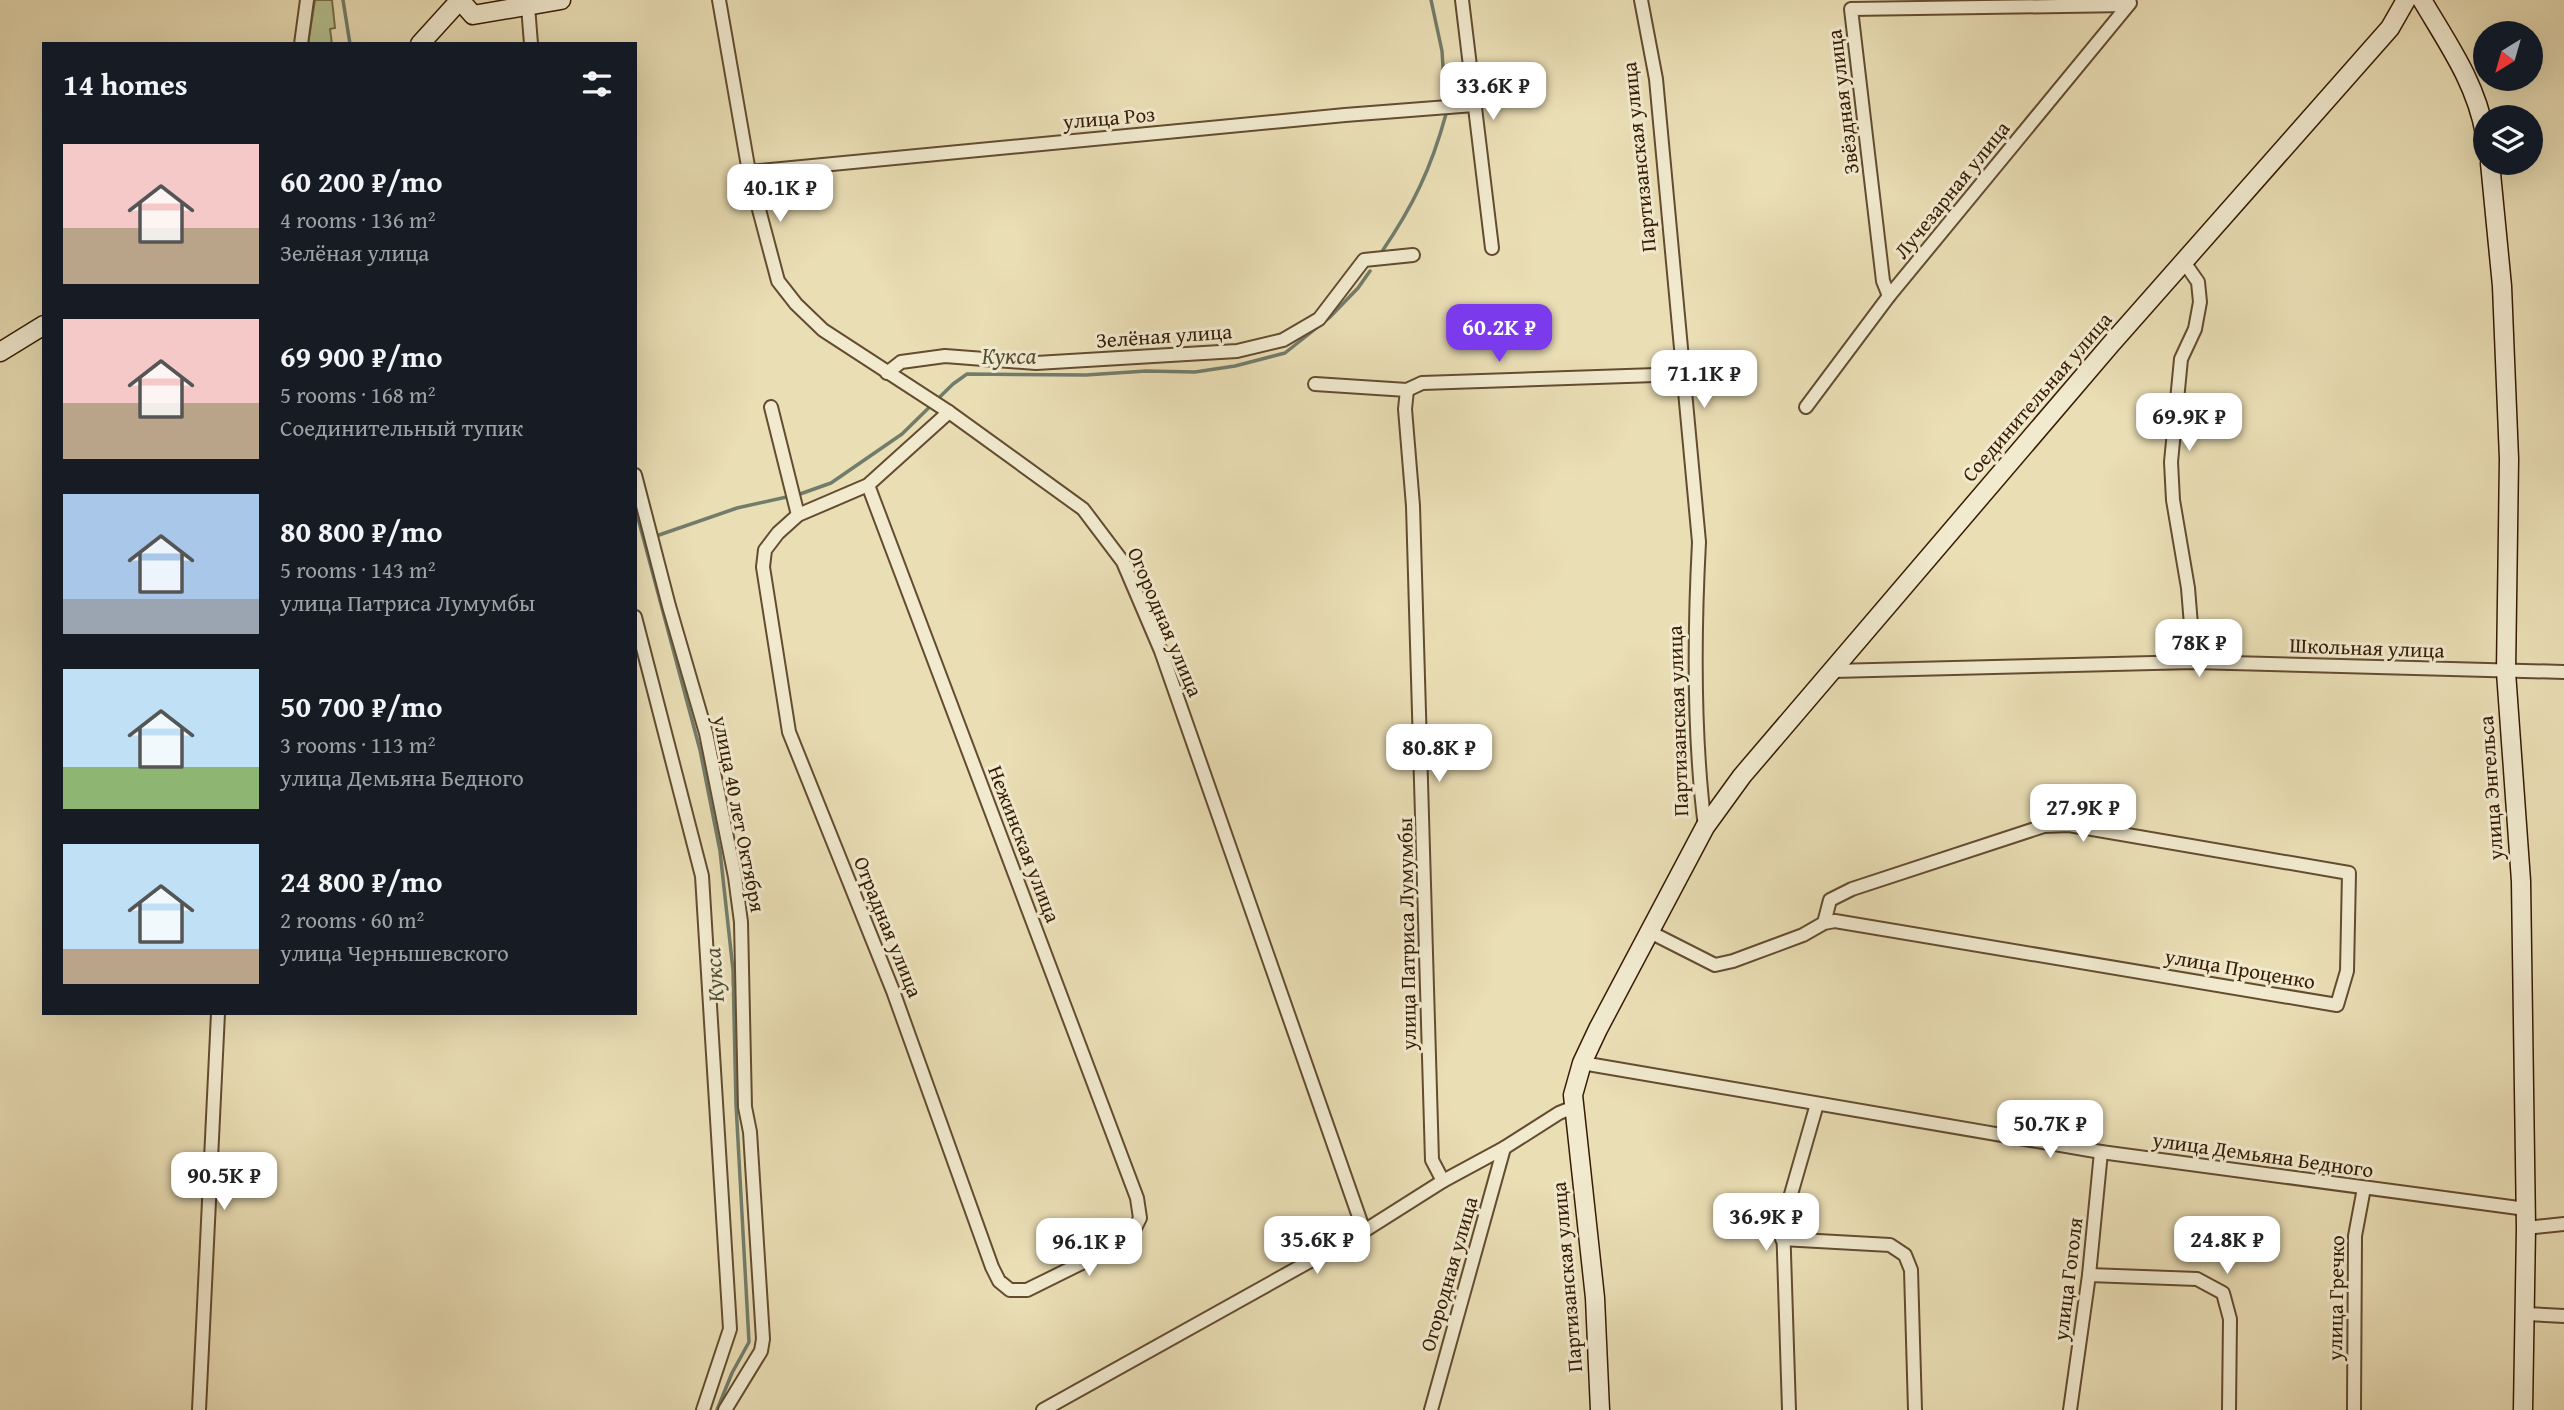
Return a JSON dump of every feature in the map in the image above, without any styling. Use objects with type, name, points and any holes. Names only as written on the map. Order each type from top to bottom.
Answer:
[{"type":"street","points":[[301,42],[307,0]]},
{"type":"street","points":[[422,42],[460,0],[473,15],[561,0]]},
{"type":"street","name":"Огородная улица","points":[[719,0],[749,172],[778,281],[796,304],[823,330],[944,409],[1083,509],[1123,562],[1161,651],[1364,1231]]},
{"type":"street","points":[[1462,0],[1492,248]]},
{"type":"street","name":"Партизанская улица","points":[[1600,1410],[1595,1298],[1573,1095],[1582,1062],[1648,931],[1705,827],[1698,771],[1696,596],[1699,542],[1656,79],[1640,0]]},
{"type":"street","name":"Соединительная улица","points":[[1705,827],[1742,776],[2110,344],[2390,28],[2406,0]]},
{"type":"street","points":[[2423,0],[2462,67],[2479,105]]},
{"type":"street","name":"Звёздная улица","points":[[1889,296],[1883,281],[1851,9],[2130,3]]},
{"type":"street","name":"Лучезарная улица","points":[[1806,407],[1889,296],[2130,3]]},
{"type":"street","points":[[528,6],[531,42]]},
{"type":"street","name":"улица Роз","points":[[749,172],[1474,105]]},
{"type":"street","name":"улица Энгельса","points":[[2491,175],[2502,286],[2509,459],[2506,672],[2521,881],[2526,1209],[2523,1410]]},
{"type":"street","name":"Зелёная улица","points":[[887,373],[901,362],[945,356],[1036,363],[1237,351],[1283,340],[1319,319],[1364,260],[1413,255]]},
{"type":"street","points":[[2184,262],[2198,282],[2200,302],[2195,329],[2181,359],[2171,462],[2173,500],[2188,588],[2193,662]]},
{"type":"street","points":[[0,352],[42,326]]},
{"type":"street","points":[[1315,384],[1407,390],[1422,383],[1685,374]]},
{"type":"street","name":"улица Патриса Лумумбы","points":[[1407,390],[1405,409],[1413,506],[1418,632],[1432,1160],[1443,1181]]},
{"type":"street","points":[[771,407],[798,514],[867,485],[944,409]]},
{"type":"street","name":"улица 40 лет Октября","points":[[637,483],[706,733],[736,877],[741,922],[745,1107],[750,1132],[763,1339],[761,1351],[725,1410]]},
{"type":"street","name":"Нежинская улица","points":[[867,485],[1137,1198],[1140,1218],[1133,1232],[1105,1251],[1027,1290],[1010,1290]]},
{"type":"street","name":"Отрадная улица","points":[[798,514],[778,533],[765,551],[763,567],[789,732],[893,991],[992,1267],[999,1281],[1010,1290]]},
{"type":"street","points":[[637,625],[702,876],[730,1329],[703,1410]]},
{"type":"street","name":"Школьная улица","points":[[1833,671],[2193,662],[2564,672]]},
{"type":"street","name":"улица Проценко","points":[[2068,825],[2349,873],[2347,971],[2337,1005],[1835,921],[1824,923],[1830,900],[1852,889],[2044,826],[2068,825]]},
{"type":"street","points":[[1648,931],[1715,965],[1734,961],[1803,935],[1824,923]]},
{"type":"street","points":[[199,1410],[218,1015]]},
{"type":"street","name":"улица Демьяна Бедного","points":[[1582,1062],[2101,1152],[2526,1209]]},
{"type":"street","points":[[1789,1410],[1783,1222],[1817,1104]]},
{"type":"street","points":[[1043,1410],[1364,1231],[1443,1181],[1504,1148],[1559,1113],[1574,1107]]},
{"type":"street","name":"Огородная улица","points":[[1431,1410],[1504,1148]]},
{"type":"street","name":"улица Гоголя","points":[[2070,1410],[2089,1275],[2101,1152]]},
{"type":"street","name":"улица Гречко","points":[[2354,1410],[2355,1236],[2364,1188]]},
{"type":"street","points":[[2526,1228],[2564,1224]]},
{"type":"street","points":[[1782,1239],[1890,1245],[1905,1255],[1911,1270],[1914,1410]]},
{"type":"street","points":[[2089,1275],[2197,1279],[2223,1293],[2230,1319],[2229,1410]]},
{"type":"street","points":[[2525,1314],[2564,1315]]},
{"type":"green space","points":[[315,0],[332,0],[335,28],[330,29],[332,42],[308,42]]},
{"type":"waterway","name":"Кукса","points":[[343,0],[350,42]]},
{"type":"waterway","name":"Кукса","points":[[1431,0],[1442,51],[1445,99]]},
{"type":"waterway","name":"Кукса","points":[[1381,253],[1420,186],[1446,114]]},
{"type":"waterway","name":"Кукса","points":[[659,535],[737,508],[800,494],[831,483],[902,434],[953,384],[967,374],[1195,372],[1235,366],[1285,353],[1329,318],[1358,288],[1370,271]]},
{"type":"waterway","name":"Кукса","points":[[637,514],[700,750],[720,851],[733,970],[736,1104],[749,1342],[732,1373],[717,1410]]}]
